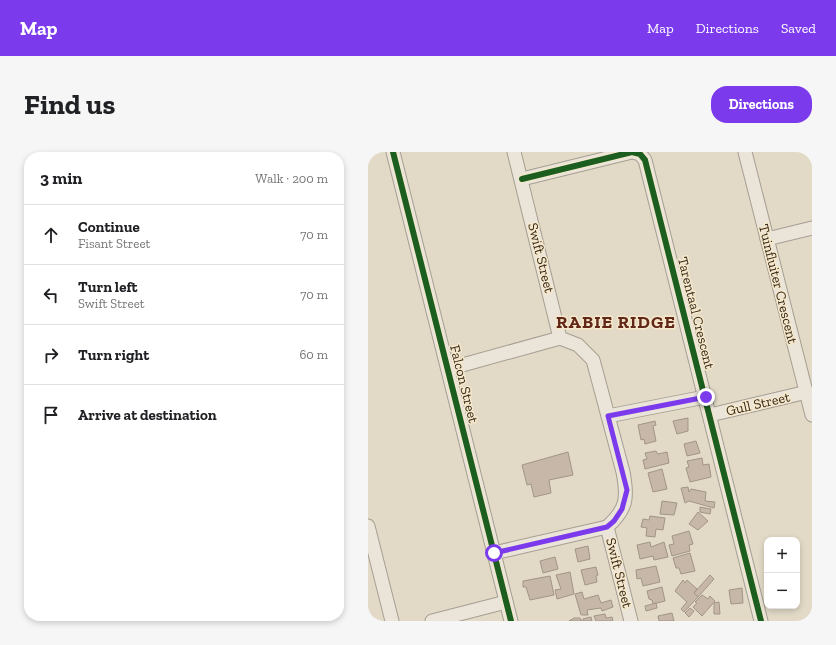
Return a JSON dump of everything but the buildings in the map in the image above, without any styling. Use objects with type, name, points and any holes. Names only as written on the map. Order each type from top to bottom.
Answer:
[{"type":"street","name":"Falcon Street","points":[[392,152],[511,621]]},
{"type":"street","name":"Swift Street","points":[[514,152],[522,179],[560,338],[578,345],[590,355],[595,368],[627,490],[622,509],[607,527],[631,621]]},
{"type":"street","name":"Tarentaal Crescent","points":[[522,179],[632,152],[643,157],[646,162],[761,621]]},
{"type":"street","name":"Tuinfluiter Crescent","points":[[745,152],[812,415]]},
{"type":"street","points":[[767,239],[812,228]]},
{"type":"street","points":[[448,368],[560,338]]},
{"type":"street","name":"Gull Street","points":[[710,415],[807,392]]},
{"type":"street","points":[[608,416],[706,397]]},
{"type":"street","points":[[368,526],[392,621]]},
{"type":"street","points":[[494,553],[607,527]]},
{"type":"street","points":[[432,621],[506,602]]},
{"type":"cycle path","points":[[393,152],[511,621]]},
{"type":"cycle path","points":[[522,179],[632,152],[640,154],[645,160],[761,621]]},
{"type":"district","name":"RABIE RIDGE","points":[[616,322]]},
{"type":"route","points":[[494,553],[607,527],[614,521],[622,509],[625,503],[627,490],[608,416],[706,397]]}]
